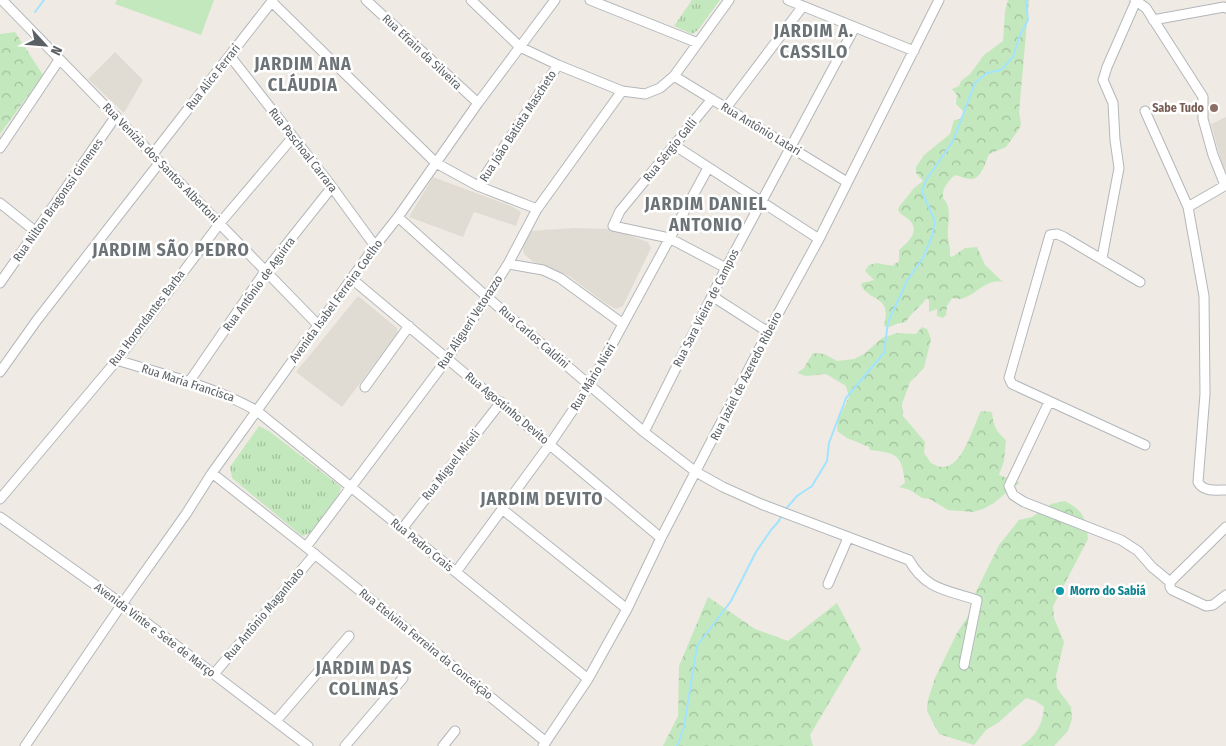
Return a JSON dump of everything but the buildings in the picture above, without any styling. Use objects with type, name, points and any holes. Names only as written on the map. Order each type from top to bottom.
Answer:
[{"type":"street","name":"Rua Efrain da Silveira","points":[[366,0],[478,103]]},
{"type":"street","points":[[472,0],[520,47],[622,91],[645,94],[660,88],[674,76],[729,0]]},
{"type":"street","name":"Avenida Isabel Ferreira Coelho","points":[[25,746],[212,474],[478,103],[555,0]]},
{"type":"street","points":[[590,0],[698,43]]},
{"type":"street","points":[[788,0],[914,50]]},
{"type":"street","name":"Rua Jaziel de Azeredo Ribeiro","points":[[544,744],[588,679],[627,608],[768,332],[819,239],[939,0]]},
{"type":"street","points":[[1102,258],[1119,168],[1113,103],[1103,80],[1135,0],[1146,8],[1203,96],[1203,119],[1213,155],[1226,185],[1188,207]]},
{"type":"street","points":[[1146,8],[1153,0]]},
{"type":"street","points":[[272,1],[436,163],[478,186],[537,209]]},
{"type":"street","name":"Rua Alice Ferrari","points":[[153,154],[272,1]]},
{"type":"street","name":"Rua Venízia dos Santos Albertoni","points":[[3,3],[116,116],[319,326]]},
{"type":"street","points":[[726,108],[803,6]]},
{"type":"street","points":[[1153,20],[1226,8]]},
{"type":"street","name":"Rua Sara Vieira de Campos","points":[[644,432],[726,268],[855,27]]},
{"type":"street","name":"Rua Paschoal Carrara","points":[[230,56],[375,246]]},
{"type":"street","points":[[0,148],[59,60]]},
{"type":"street","name":"Rua João Batista Mascheto","points":[[478,186],[558,65]]},
{"type":"street","name":"Rua Antônio Latari","points":[[674,76],[847,182]]},
{"type":"street","name":"Rua Aligueri Vetorazzo","points":[[306,547],[448,358],[508,264],[537,209],[622,91]]},
{"type":"street","name":"Rua Sérgio Galli","points":[[669,238],[613,226],[620,212],[712,99]]},
{"type":"street","points":[[1145,111],[1188,207],[1204,296],[1205,394],[1198,482],[1204,488],[1226,490]]},
{"type":"street","name":"Rua Nilton Bragonssi Gimenes","points":[[0,283],[116,116]]},
{"type":"street","name":"Rua Horondantes Barba","points":[[0,499],[117,360],[220,223],[293,137]]},
{"type":"street","points":[[674,145],[819,239]]},
{"type":"street","points":[[0,372],[37,320],[160,162]]},
{"type":"street","name":"Rua Mário Nieri","points":[[456,572],[550,444],[590,385],[708,168]]},
{"type":"street","name":"Rua Antônio de Aguirra","points":[[189,382],[266,270],[332,188]]},
{"type":"street","points":[[0,203],[35,231]]},
{"type":"street","name":"Rua Carlos Caldini","points":[[398,217],[486,296],[644,432],[696,472],[743,497],[909,560],[916,573],[930,585],[978,600],[964,666]]},
{"type":"street","points":[[1140,282],[1064,237],[1057,234],[1050,236],[1009,378],[1012,384],[1145,445]]},
{"type":"street","points":[[669,238],[726,268]]},
{"type":"street","points":[[508,264],[543,270],[560,278],[623,324]]},
{"type":"street","name":"Rua Agostinho Devito","points":[[352,279],[662,538]]},
{"type":"street","points":[[712,296],[768,332]]},
{"type":"street","points":[[365,387],[409,326]]},
{"type":"street","name":"Rua Maria Francisca","points":[[117,360],[189,382],[233,398],[257,411]]},
{"type":"street","name":"Rua Miguel Miceli","points":[[402,529],[501,402]]},
{"type":"street","points":[[1049,402],[1009,486],[1013,495],[1024,502],[1121,540],[1138,551],[1152,568],[1170,582],[1172,590],[1206,606],[1213,605],[1226,595]]},
{"type":"street","name":"Rua Pedro Crais","points":[[257,411],[588,679]]},
{"type":"street","name":"Rua Etelvina Ferreira da Conceição","points":[[212,474],[315,554],[544,744]]},
{"type":"street","points":[[502,509],[627,608]]},
{"type":"street","name":"Avenida Vinte e Sete de Março","points":[[0,517],[122,604],[308,746]]},
{"type":"street","points":[[1170,582],[1226,528]]},
{"type":"street","points":[[828,584],[848,538]]},
{"type":"street","name":"Rua Antônio Maganhato","points":[[214,674],[315,554]]},
{"type":"street","points":[[276,721],[349,636]]},
{"type":"street","points":[[345,746],[403,678]]},
{"type":"street","points":[[443,746],[455,731]]},
{"type":"shaded area","points":[[115,52],[143,80],[124,113],[88,79]]},
{"type":"shaded area","points":[[1226,117],[1226,170],[1223,168],[1211,124]]},
{"type":"shaded area","points":[[433,177],[511,206],[521,212],[516,226],[474,212],[463,237],[409,217]]},
{"type":"shaded area","points":[[574,228],[612,229],[648,242],[651,248],[623,306],[616,309],[569,276],[532,261],[524,254],[522,246],[529,231]]},
{"type":"shaded area","points":[[358,296],[397,328],[398,333],[342,407],[296,372]]},
{"type":"green space","points":[[117,0],[214,0],[201,35],[115,4]]},
{"type":"green space","points":[[692,0],[720,0],[698,30],[692,34],[674,26]]},
{"type":"green space","points":[[1008,0],[1029,0],[1019,112],[1021,124],[1006,147],[989,154],[983,170],[978,176],[967,179],[955,175],[943,191],[943,198],[949,211],[948,236],[950,256],[952,257],[965,248],[977,247],[985,265],[1003,282],[992,282],[960,299],[952,298],[947,306],[946,315],[943,318],[937,316],[937,309],[929,312],[929,300],[927,298],[906,322],[887,328],[884,325],[886,315],[883,303],[865,291],[861,285],[862,283],[874,280],[865,271],[869,265],[877,263],[892,266],[899,261],[899,250],[910,239],[914,231],[911,222],[898,210],[899,207],[914,188],[923,181],[916,173],[916,167],[924,155],[950,134],[954,120],[960,119],[963,115],[963,111],[956,104],[957,95],[952,89],[959,86],[961,81],[970,74],[984,55],[1003,41],[1005,11]]},
{"type":"green space","points":[[15,32],[43,75],[0,134],[0,34]]},
{"type":"green space","points":[[922,327],[927,329],[931,339],[924,368],[910,382],[902,404],[903,416],[925,442],[924,453],[931,463],[942,467],[956,461],[961,454],[981,411],[992,412],[996,428],[1006,440],[1004,461],[999,475],[1020,483],[983,509],[973,512],[948,510],[930,499],[922,498],[910,490],[899,487],[905,483],[904,473],[896,457],[886,452],[870,450],[869,447],[847,438],[837,431],[838,420],[849,397],[846,386],[826,374],[806,376],[797,373],[804,368],[813,353],[824,354],[837,361],[854,359],[864,354],[882,338],[897,333],[916,334]]},
{"type":"green space","points":[[259,426],[269,431],[341,487],[339,494],[310,533],[302,536],[232,478],[230,467]]},
{"type":"green space","points":[[1065,501],[1080,511],[1085,520],[1088,539],[1053,606],[1054,618],[1064,642],[1056,676],[1057,688],[1071,707],[1072,719],[1068,731],[1054,746],[1021,746],[1030,739],[1040,725],[1044,707],[1036,701],[1026,698],[999,722],[986,730],[974,745],[939,734],[927,711],[928,700],[935,678],[957,633],[970,613],[971,602],[999,545],[1019,520],[1032,517],[1051,504]]},
{"type":"green space","points":[[708,597],[755,629],[788,641],[837,603],[861,649],[810,735],[813,746],[663,746],[678,716],[679,666]]},
{"type":"waterway","points":[[35,12],[44,0]]},
{"type":"waterway","points":[[785,510],[797,496],[812,486],[827,461],[829,443],[846,398],[884,353],[888,322],[908,279],[923,258],[932,236],[935,221],[922,192],[926,180],[953,141],[975,83],[987,73],[1001,70],[1013,57],[1020,35],[1028,20],[1026,0]]},
{"type":"waterway","points":[[677,746],[684,727],[697,646],[731,601],[756,552],[782,514]]},
{"type":"place","name":"Sabe Tudo","points":[[1214,108]]},
{"type":"place","name":"Morro do Sabiá","points":[[1060,591]]},
{"type":"district","name":"JARDIM A. CASSILO","points":[[814,41]]},
{"type":"district","name":"JARDIM ANA CLÁUDIA","points":[[303,74]]},
{"type":"district","name":"JARDIM DANIEL ANTONIO","points":[[706,214]]},
{"type":"district","name":"JARDIM SÃO PEDRO","points":[[171,250]]},
{"type":"district","name":"JARDIM DEVITO","points":[[542,499]]},
{"type":"district","name":"JARDIM DAS COLINAS","points":[[364,678]]}]
